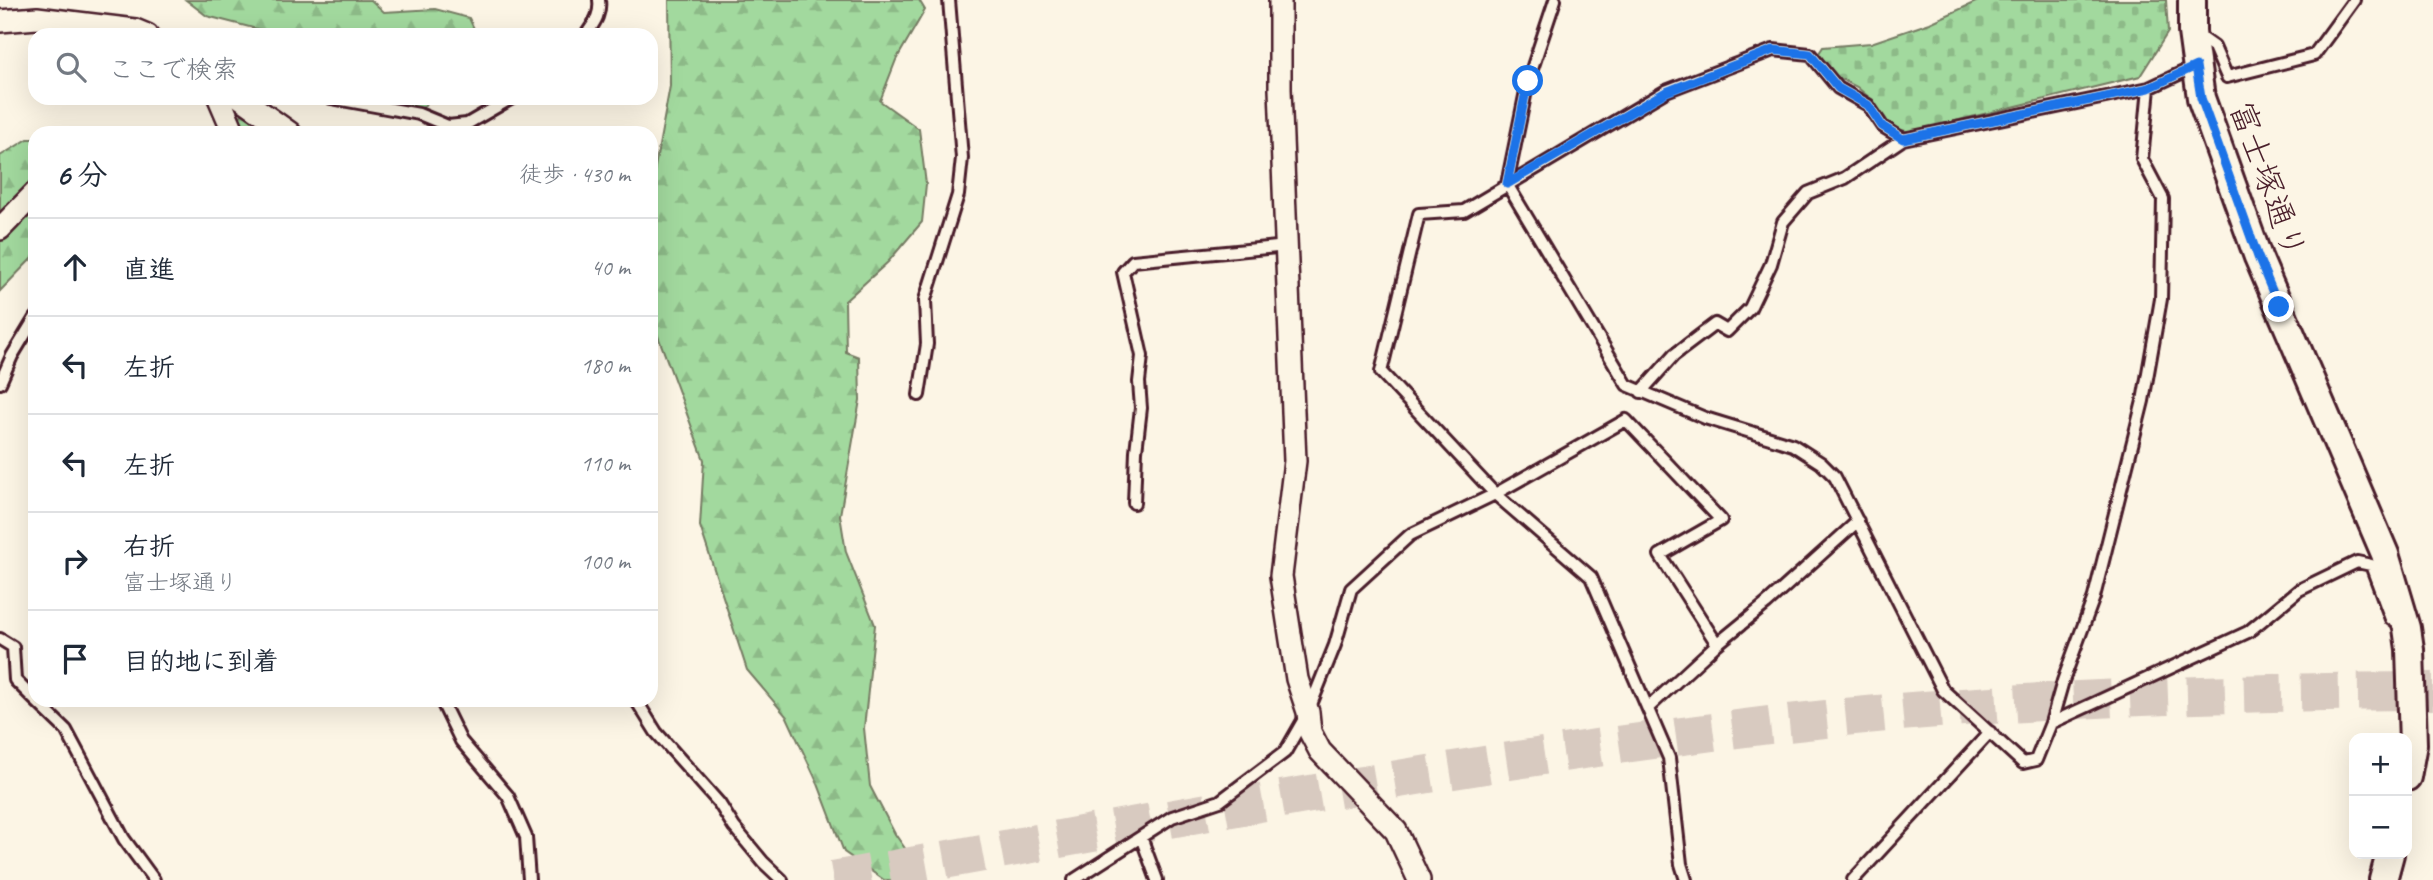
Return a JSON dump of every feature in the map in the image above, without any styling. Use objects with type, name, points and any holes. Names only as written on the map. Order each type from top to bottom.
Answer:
[{"type":"street","points":[[1280,0],[1280,89],[1295,461],[1281,576],[1297,679],[1308,712],[1310,732],[1320,751],[1395,831],[1419,880]]},
{"type":"street","name":"富士塚通り","points":[[2192,0],[2192,32],[2201,98],[2258,257],[2385,554],[2410,649],[2412,750]]},
{"type":"street","points":[[0,21],[37,18],[119,28]]},
{"type":"street","points":[[222,105],[231,126]]},
{"type":"street","points":[[251,105],[280,126]]},
{"type":"street","points":[[0,229],[28,200]]},
{"type":"street","points":[[2383,880],[2389,859]]},
{"type":"lane","points":[[591,28],[600,9],[599,0]]},
{"type":"lane","points":[[919,395],[927,344],[925,300],[958,195],[962,158],[949,0]]},
{"type":"lane","points":[[1555,0],[1528,81],[1507,184],[1627,385],[1705,418],[1793,445],[1821,463],[1835,477],[1943,690],[2023,763],[2036,760],[2094,597],[2143,401],[2161,299],[2163,199],[2142,159],[2149,88]]},
{"type":"lane","points":[[2192,32],[2214,47],[2227,77],[2314,55],[2354,0]]},
{"type":"lane","points":[[1686,880],[1681,864],[1669,758],[1591,577],[1495,495],[1381,372],[1419,214],[1464,211],[1666,92],[1773,50],[1810,54],[1838,88],[1868,105],[1882,126],[1903,139]]},
{"type":"lane","points":[[1641,393],[1674,355],[1715,324],[1727,331],[1750,309],[1771,264],[1783,222],[1808,193],[1845,178],[1903,139],[2149,88],[2196,66]]},
{"type":"lane","points":[[370,105],[419,114],[448,126],[467,124],[500,105]]},
{"type":"lane","points":[[1134,503],[1142,356],[1123,272],[1133,261],[1287,246]]},
{"type":"lane","points":[[0,383],[28,330]]},
{"type":"lane","points":[[1074,880],[1172,817],[1220,802],[1285,752],[1308,712],[1335,645],[1351,589],[1410,535],[1495,495],[1626,420],[1721,520],[1660,555],[1717,644]]},
{"type":"lane","points":[[1648,708],[1717,644],[1858,522]]},
{"type":"lane","points":[[2051,723],[2248,632],[2300,590],[2357,562],[2371,565],[2391,619],[2406,630]]},
{"type":"lane","points":[[0,639],[13,647],[15,680],[28,693]]},
{"type":"lane","points":[[42,707],[66,730],[124,839],[154,880]]},
{"type":"lane","points":[[444,707],[461,741],[509,796],[526,837],[529,880]]},
{"type":"lane","points":[[640,707],[656,732],[719,803],[755,853],[782,880]]},
{"type":"lane","points":[[1853,880],[1990,733]]},
{"type":"lane","points":[[1141,837],[1157,880]]},
{"type":"green space","points":[[186,0],[371,0],[384,12],[435,9],[469,18],[474,28],[253,28],[207,16]]},
{"type":"green space","points":[[669,0],[919,0],[925,10],[896,60],[880,101],[919,129],[926,184],[922,222],[888,262],[845,301],[846,352],[859,357],[860,400],[840,515],[846,552],[875,625],[864,728],[870,786],[895,834],[909,854],[895,880],[884,880],[844,852],[818,784],[787,717],[747,670],[700,526],[704,460],[658,336],[658,151],[670,86]]},
{"type":"green space","points":[[1980,0],[2166,0],[2168,32],[2140,76],[1910,132],[1889,127],[1872,100],[1857,87],[1833,75],[1819,53],[1823,47],[1871,43],[1930,23]]},
{"type":"green space","points":[[399,105],[425,105],[422,109]]},
{"type":"green space","points":[[245,112],[264,126],[228,126]]},
{"type":"green space","points":[[28,139],[28,187],[0,214],[0,156]]},
{"type":"green space","points":[[28,217],[28,262],[0,291],[0,239]]},
{"type":"tunnel","points":[[833,880],[1382,782],[1602,747],[1802,721],[2072,700],[2253,693],[2433,691]]},
{"type":"route","points":[[1528,81],[1507,184],[1666,92],[1773,50],[1810,54],[1838,88],[1868,105],[1882,126],[1903,139],[2149,88],[2196,66],[2201,98],[2258,257],[2279,307]]}]
